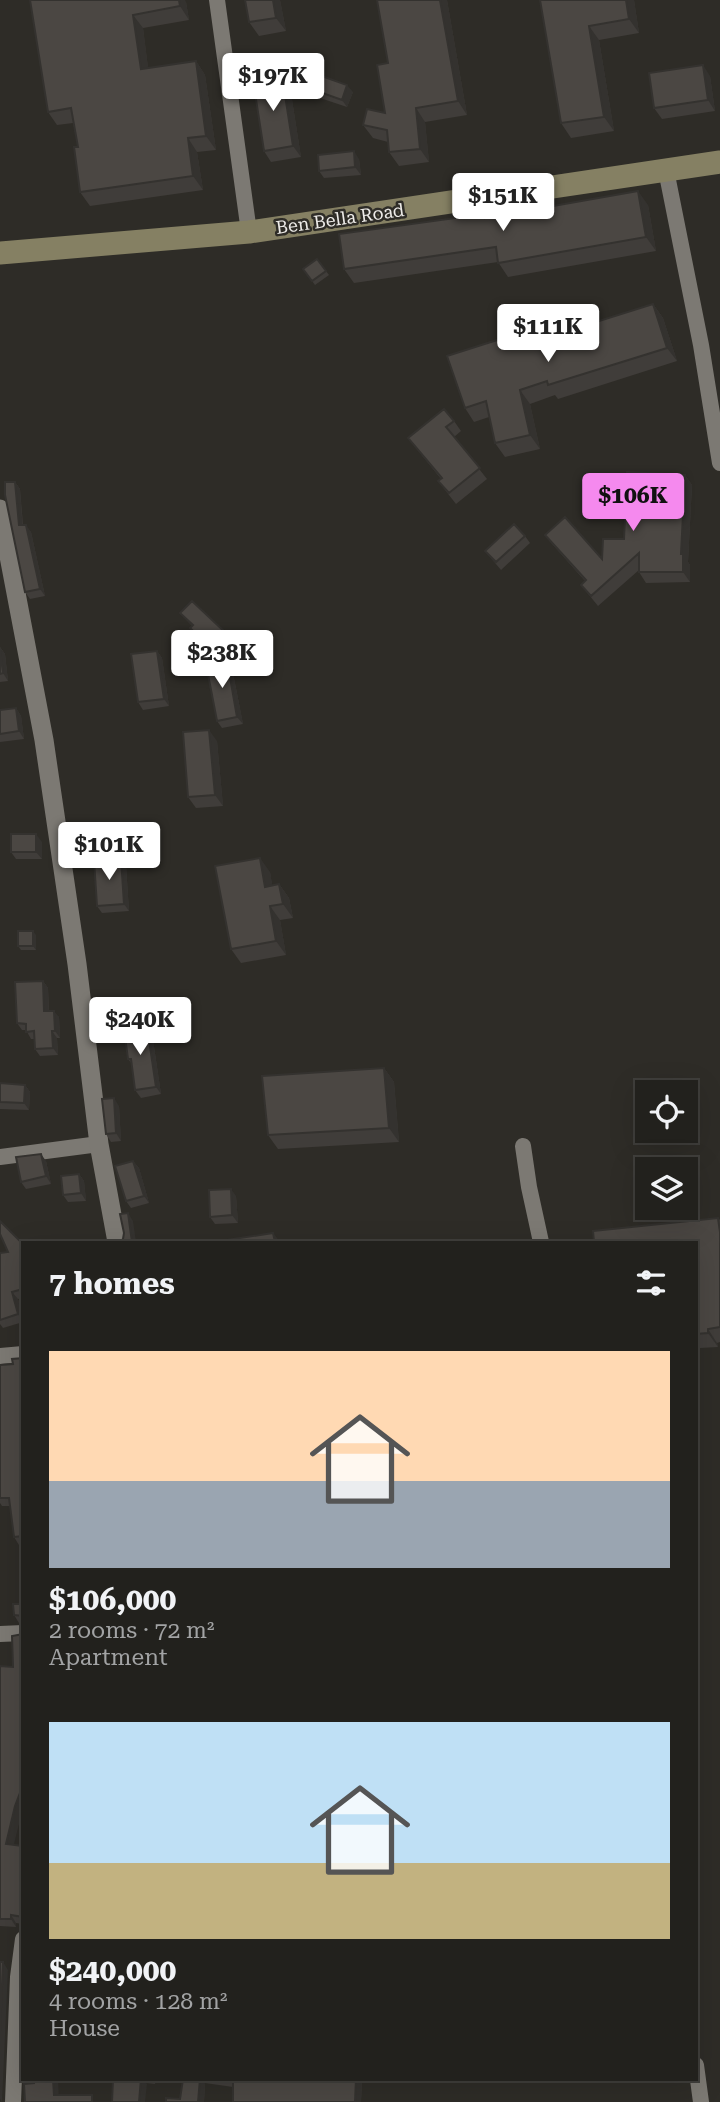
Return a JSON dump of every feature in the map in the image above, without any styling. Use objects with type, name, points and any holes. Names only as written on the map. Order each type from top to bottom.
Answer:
[{"type":"main road","name":"Ben Bella Road","points":[[0,253],[249,232],[720,162]]},
{"type":"street","points":[[217,0],[249,232]]},
{"type":"street","points":[[666,170],[701,345],[720,463]]},
{"type":"street","points":[[0,509],[5,570],[44,740],[77,964],[99,1144],[117,1241]]},
{"type":"street","points":[[0,1157],[99,1144]]},
{"type":"street","points":[[523,1146],[541,1241]]},
{"type":"street","points":[[0,1356],[21,1354]]},
{"type":"street","points":[[0,1634],[21,1633]]},
{"type":"street","points":[[13,2102],[21,1954]]},
{"type":"street","points":[[698,2080],[701,2102]]},
{"type":"building","points":[[30,0],[179,0],[180,6],[133,15],[141,69],[196,61],[206,136],[188,138],[193,176],[80,192],[74,147],[78,147],[71,108],[48,112]]},
{"type":"building","points":[[245,0],[273,0],[276,18],[249,22]]},
{"type":"building","points":[[377,0],[440,0],[458,101],[416,108],[420,149],[389,152],[387,130],[363,125],[367,109],[385,113],[377,65],[388,63]]},
{"type":"building","points":[[540,0],[626,0],[629,19],[589,26],[604,117],[561,123]]},
{"type":"building","points":[[703,65],[708,100],[654,108],[649,73]]},
{"type":"building","points":[[316,74],[347,85],[342,100],[311,89]]},
{"type":"building","points":[[282,76],[293,146],[264,151],[253,80]]},
{"type":"building","points":[[354,151],[355,167],[319,171],[318,155]]},
{"type":"building","points":[[638,191],[646,237],[498,263],[496,247],[344,269],[339,234],[484,214],[485,218]]},
{"type":"building","points":[[317,259],[326,271],[312,281],[303,269]]},
{"type":"building","points":[[653,304],[667,348],[548,385],[547,381],[520,390],[530,435],[495,443],[486,401],[465,408],[447,356],[522,332],[526,344]]},
{"type":"building","points":[[444,409],[454,421],[446,427],[480,468],[449,493],[438,481],[442,478],[408,438]]},
{"type":"building","points":[[627,472],[685,475],[681,554],[683,572],[639,572],[639,553],[591,596],[581,585],[586,580],[545,535],[565,517],[602,559],[603,539],[624,539]]},
{"type":"building","points":[[5,482],[15,482],[19,525],[26,525],[40,589],[25,592],[5,495]]},
{"type":"building","points":[[514,524],[525,536],[496,562],[485,551]]},
{"type":"building","points":[[192,601],[228,635],[213,650],[190,628],[193,625],[180,613]]},
{"type":"building","points":[[0,650],[3,673],[0,674]]},
{"type":"building","points":[[157,651],[164,699],[138,702],[131,654]]},
{"type":"building","points":[[227,660],[237,717],[217,721],[206,664]]},
{"type":"building","points":[[16,708],[19,731],[0,734],[0,710]]},
{"type":"building","points":[[209,730],[215,795],[188,797],[183,732]]},
{"type":"building","points":[[11,834],[36,834],[36,852],[11,852]]},
{"type":"building","points":[[121,858],[124,904],[97,906],[94,860]]},
{"type":"building","points":[[260,858],[265,887],[279,884],[283,904],[270,906],[276,941],[231,949],[215,866]]},
{"type":"building","points":[[18,931],[33,931],[33,946],[18,946]]},
{"type":"building","points":[[43,981],[44,1011],[54,1011],[53,1048],[35,1049],[34,1031],[26,1032],[26,1024],[17,1023],[15,982]]},
{"type":"building","points":[[147,1026],[156,1087],[135,1090],[124,1029]]},
{"type":"building","points":[[384,1068],[389,1128],[268,1135],[262,1076]]},
{"type":"building","points":[[0,1083],[25,1085],[24,1103],[0,1102]]},
{"type":"building","points":[[114,1098],[116,1133],[106,1134],[102,1099]]},
{"type":"building","points":[[41,1154],[46,1176],[21,1182],[16,1157]]},
{"type":"building","points":[[133,1161],[144,1196],[126,1201],[115,1166]]},
{"type":"building","points":[[79,1174],[81,1193],[63,1195],[61,1176]]},
{"type":"building","points":[[231,1189],[232,1215],[210,1217],[209,1190]]},
{"type":"building","points":[[128,1213],[132,1241],[121,1241],[124,1233],[120,1214]]},
{"type":"building","points":[[718,1218],[720,1327],[708,1329],[708,1333],[698,1334],[698,1241],[594,1241],[593,1231]]},
{"type":"building","points":[[0,1221],[21,1242],[21,1290],[12,1292],[18,1314],[0,1320],[0,1253],[8,1252],[0,1234]]},
{"type":"building","points":[[273,1233],[275,1241],[228,1241]]},
{"type":"building","points":[[21,1358],[21,1536],[14,1537],[9,1498],[0,1498],[0,1365],[13,1364],[12,1359]]},
{"type":"building","points":[[13,1604],[21,1604],[21,1616],[14,1615]]},
{"type":"building","points":[[21,1634],[21,1790],[6,1844],[21,1846],[21,1917],[11,1915],[11,1919],[0,1919],[0,1666],[13,1667],[12,1636]]},
{"type":"building","points":[[0,1962],[3,1962],[0,2031]]},
{"type":"building","points":[[53,2081],[54,2095],[92,2095],[92,2102],[25,2102],[24,2084]]},
{"type":"building","points":[[113,2081],[141,2081],[139,2102],[112,2102]]},
{"type":"building","points":[[183,2081],[200,2081],[198,2102],[166,2102],[166,2098],[180,2099]]},
{"type":"building","points":[[233,2081],[356,2081],[355,2102],[233,2102]]}]
